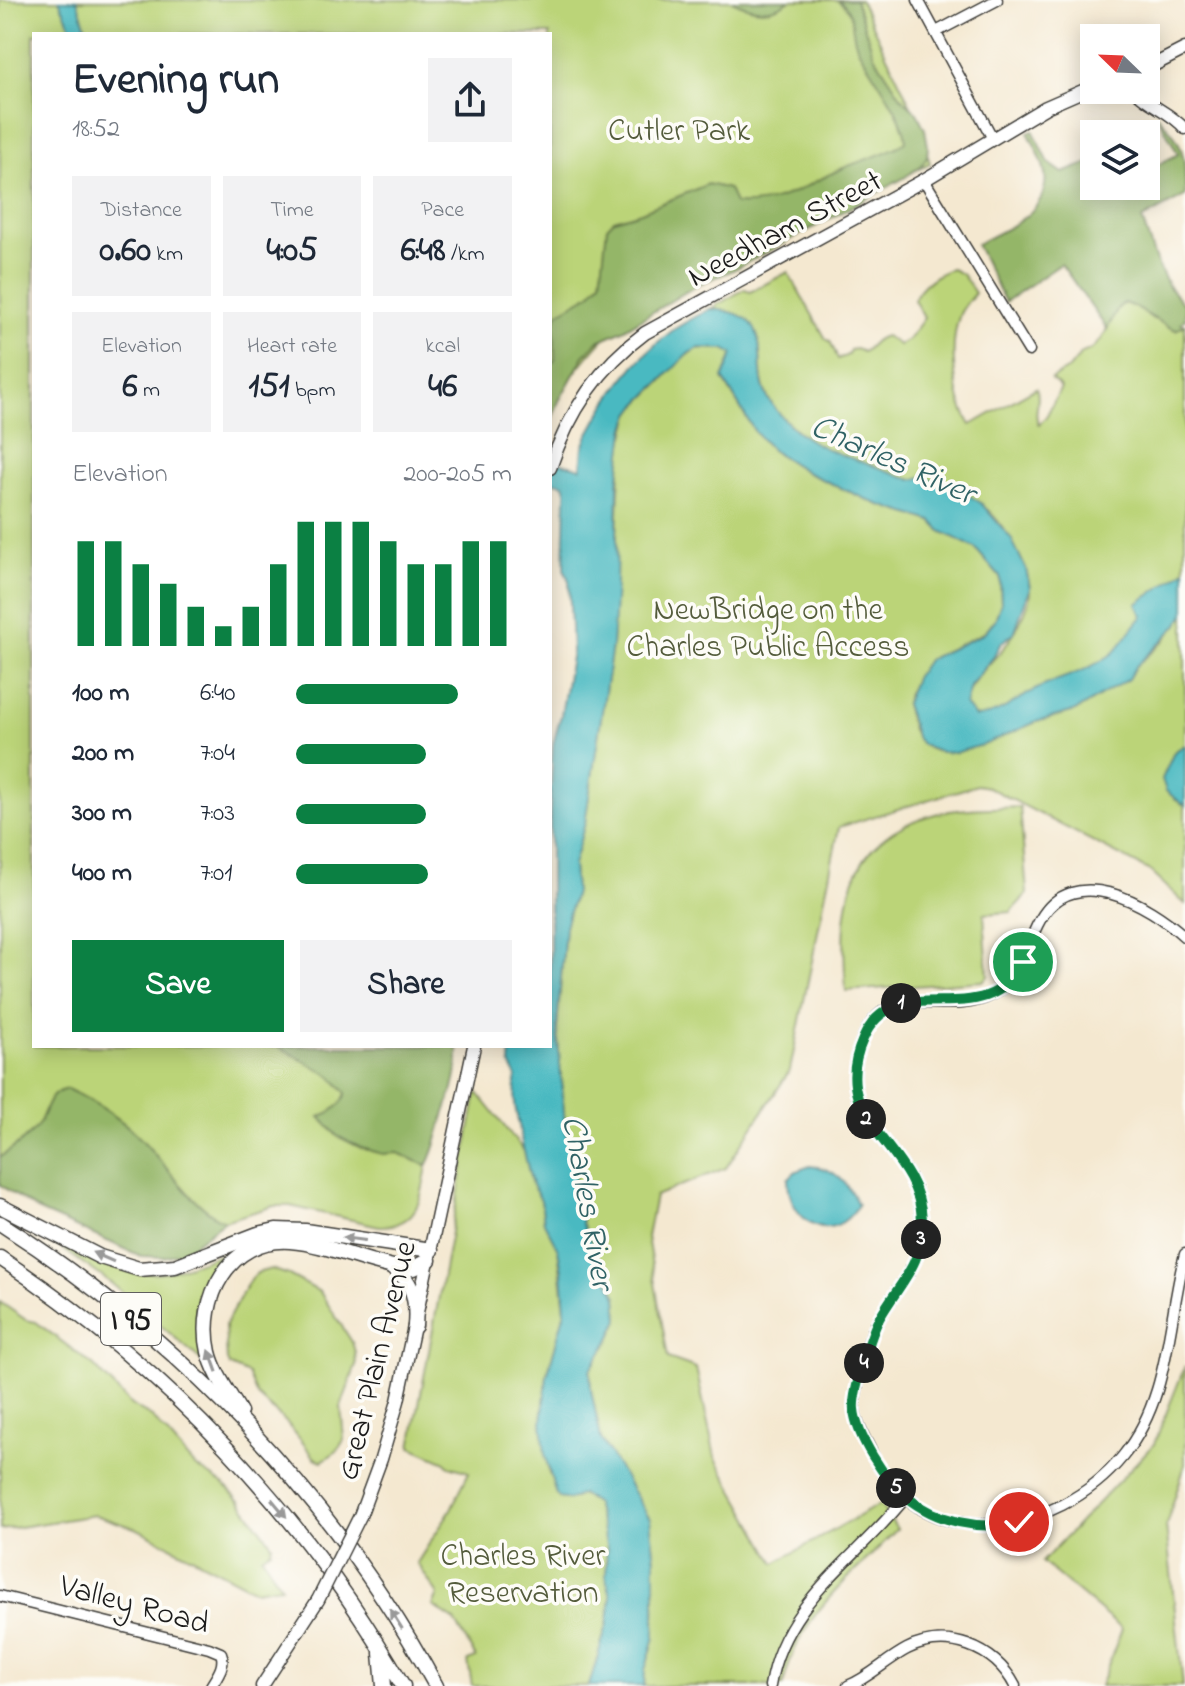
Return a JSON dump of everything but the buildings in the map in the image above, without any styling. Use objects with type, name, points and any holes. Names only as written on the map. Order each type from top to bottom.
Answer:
[{"type":"highway","points":[[0,1206],[100,1257],[139,1269],[175,1266],[276,1230],[305,1231],[430,1255]]},
{"type":"highway","name":"I 95","points":[[0,1223],[117,1307],[181,1362],[249,1430],[345,1544],[394,1614],[436,1686]]},
{"type":"highway","points":[[249,1430],[214,1367],[208,1344],[208,1304],[223,1272],[252,1249],[286,1241],[409,1269],[430,1255]]},
{"type":"highway","name":"I 95","points":[[0,1258],[112,1341],[216,1437],[304,1539],[403,1686]]},
{"type":"highway","points":[[388,1266],[403,1275],[410,1285],[415,1304],[415,1326]]},
{"type":"highway","points":[[380,1648],[384,1686]]},
{"type":"main road","points":[[1160,62],[1185,49]]},
{"type":"main road","name":"Needham Street","points":[[552,462],[568,422],[585,395],[612,362],[637,339],[678,313],[924,180],[1046,107],[1080,92]]},
{"type":"main road","name":"Great Plain Avenue","points":[[262,1686],[318,1600],[360,1516],[393,1421],[474,1048]]},
{"type":"street","points":[[918,0],[993,139]]},
{"type":"street","points":[[936,32],[997,0]]},
{"type":"street","points":[[1154,104],[1185,129]]},
{"type":"street","points":[[924,180],[1029,351]]},
{"type":"street","points":[[1185,937],[1161,918],[1120,897],[1095,890],[1070,893],[1046,910],[1019,970],[997,992],[968,1002],[895,1005],[876,1017],[863,1039],[856,1064],[858,1100],[870,1126],[898,1157],[910,1176],[920,1205],[922,1228],[913,1267],[871,1335],[853,1408],[876,1462],[889,1481],[906,1497],[941,1517],[993,1526],[1027,1520],[1050,1511],[1094,1485],[1123,1455],[1152,1408],[1163,1372],[1185,1254]]},
{"type":"street","points":[[774,1685],[783,1639],[804,1605],[872,1537],[906,1497]]},
{"type":"street","name":"Valley Road","points":[[0,1596],[221,1653],[224,1659],[211,1686]]},
{"type":"street","points":[[848,1686],[906,1650],[920,1644],[942,1641],[966,1644],[987,1653],[1003,1667],[1015,1686]]},
{"type":"green space","name":"Cutler Park","points":[[0,0],[860,0],[916,116],[930,163],[616,326],[580,366],[552,408],[552,32],[32,32],[32,1048],[455,1048],[417,1161],[427,1166],[420,1199],[410,1216],[392,1225],[379,1226],[290,1206],[274,1206],[224,1221],[0,1168]]},
{"type":"green space","points":[[730,0],[790,0],[775,8],[761,10]]},
{"type":"green space","points":[[837,0],[855,0],[874,55],[902,98],[916,111],[925,129],[928,146],[922,165],[822,223],[731,271],[699,284],[623,330],[598,341],[584,356],[552,419],[554,324],[558,313],[590,294],[601,281],[607,227],[614,220],[708,184],[729,189],[735,204],[779,199],[906,142],[894,108],[855,42],[850,16]]},
{"type":"green space","points":[[1157,115],[1182,150],[1185,196],[1142,219],[1156,261],[1169,287],[1185,306],[1185,319],[1181,323],[1185,325],[1176,330],[1124,303],[1107,329],[1061,264],[1005,302],[976,244],[1018,222],[1042,196],[1045,172],[1028,132],[1033,130],[1049,163],[1063,173],[1080,166],[1080,200],[1160,200],[1160,164],[1178,154]]},
{"type":"green space","points":[[952,269],[962,274],[975,293],[960,314],[954,341],[960,401],[971,425],[1036,388],[1039,425],[1061,388],[1051,379],[1069,369],[1082,353],[1101,340],[1124,303],[1153,319],[1185,325],[1185,570],[1146,599],[1142,619],[1133,636],[1119,650],[1084,672],[984,717],[970,715],[964,709],[965,700],[970,689],[1015,631],[1024,615],[1030,592],[1020,556],[1005,530],[988,510],[974,500],[827,452],[809,439],[781,416],[768,398],[762,382],[758,337],[716,309],[710,309],[745,289],[750,292],[788,272],[838,359],[848,355],[850,350],[863,352],[885,336],[899,345],[908,340],[924,318],[914,300],[916,295],[930,280]]},
{"type":"green space","name":"NewBridge on the Charles Public Access","points":[[699,348],[724,349],[734,353],[723,379],[755,432],[772,450],[808,473],[877,504],[932,521],[941,531],[975,548],[1000,577],[1001,603],[995,620],[983,633],[927,660],[908,693],[905,704],[912,730],[922,745],[941,752],[996,739],[1036,722],[1075,711],[1127,679],[1185,614],[1185,745],[1174,752],[1166,791],[1185,806],[1185,904],[1150,871],[988,787],[977,785],[839,827],[790,1070],[726,1168],[655,1196],[647,1237],[668,1358],[696,1368],[715,1457],[775,1563],[880,1504],[897,1529],[813,1618],[790,1660],[783,1686],[644,1686],[645,1670],[655,1637],[655,1560],[650,1520],[601,1439],[591,1390],[590,1370],[619,1319],[617,1297],[582,1223],[579,1190],[565,1125],[557,1028],[565,926],[575,892],[573,865],[585,822],[612,646],[621,450],[631,414],[639,403],[679,360]]},
{"type":"green space","points":[[1020,807],[1027,894],[1011,912],[984,914],[988,976],[983,981],[846,991],[844,933],[847,906],[853,882],[864,860],[880,841],[904,826],[935,814],[966,809]]},
{"type":"green space","points":[[281,1048],[458,1048],[454,1086],[427,1166],[398,1153],[383,1154],[361,1148],[337,1136],[320,1117],[336,1108],[346,1093],[331,1076]]},
{"type":"green space","points":[[67,1089],[124,1123],[191,1196],[224,1221],[184,1252],[164,1257],[141,1256],[39,1211],[0,1185],[0,1157],[36,1128],[50,1099]]},
{"type":"green space","name":"Charles River Reservation","points":[[477,1092],[524,1151],[532,1185],[541,1200],[544,1222],[558,1249],[565,1311],[547,1376],[542,1422],[549,1474],[573,1499],[581,1494],[595,1503],[607,1547],[606,1568],[611,1597],[608,1622],[589,1686],[472,1686],[468,1661],[476,1658],[455,1621],[433,1606],[438,1595],[417,1563],[451,1509],[469,1472],[449,1466],[411,1447]]},
{"type":"green space","points":[[65,1245],[115,1267],[152,1273],[170,1271],[240,1247],[217,1274],[206,1297],[202,1322],[204,1357],[201,1360],[111,1283],[63,1249]]},
{"type":"green space","points":[[271,1269],[320,1292],[352,1342],[355,1352],[356,1365],[341,1407],[344,1440],[337,1451],[322,1461],[315,1458],[287,1423],[257,1396],[248,1374],[230,1366],[227,1361],[225,1325],[249,1281],[257,1273]]},
{"type":"green space","points":[[0,1302],[26,1320],[36,1322],[94,1366],[132,1406],[152,1417],[195,1466],[224,1485],[240,1501],[272,1544],[271,1550],[262,1556],[281,1586],[255,1590],[138,1529],[95,1515],[0,1530]]},
{"type":"green space","points":[[1185,1366],[1185,1465],[1166,1525],[1183,1686],[1100,1686],[1122,1629],[1042,1562],[1154,1444]]},
{"type":"water","points":[[59,0],[77,0],[87,32],[73,32]]},
{"type":"water","points":[[710,309],[733,313],[747,320],[755,330],[759,343],[763,386],[769,400],[799,433],[834,452],[912,480],[922,477],[957,488],[981,503],[1011,538],[1026,569],[1030,588],[1014,633],[1001,643],[970,686],[965,705],[975,717],[994,713],[1034,690],[1086,669],[1112,654],[1143,616],[1137,604],[1185,570],[1185,614],[1135,667],[1128,679],[1075,711],[1036,722],[986,744],[954,753],[941,752],[922,745],[917,739],[905,704],[915,678],[927,660],[983,634],[995,620],[1001,603],[1000,577],[975,548],[941,531],[932,521],[877,504],[808,473],[772,450],[755,432],[723,378],[733,354],[724,349],[699,348],[689,353],[631,414],[625,430],[618,484],[612,646],[585,823],[573,865],[575,892],[565,926],[557,1028],[565,1125],[579,1190],[582,1223],[617,1297],[619,1319],[590,1370],[591,1390],[601,1439],[650,1519],[655,1560],[655,1637],[645,1670],[644,1686],[589,1686],[608,1622],[611,1597],[606,1576],[607,1548],[595,1503],[581,1494],[570,1500],[559,1498],[545,1455],[542,1422],[547,1376],[565,1311],[562,1270],[558,1249],[544,1222],[541,1200],[532,1185],[522,1143],[515,1105],[516,1076],[510,1064],[511,1048],[552,1048],[553,744],[572,651],[569,581],[564,569],[566,491],[564,484],[552,481],[552,461],[581,468],[587,437],[604,407],[646,354],[677,328]]},
{"type":"water","points":[[1185,745],[1185,806],[1166,791],[1162,779],[1174,752]]},
{"type":"water","points":[[810,1166],[834,1173],[850,1189],[858,1205],[848,1218],[836,1225],[824,1227],[813,1224],[795,1207],[788,1179],[796,1171]]},
{"type":"route","points":[[1019,1522],[976,1525],[941,1517],[919,1507],[884,1475],[855,1416],[853,1408],[869,1342],[881,1315],[913,1267],[922,1228],[914,1183],[898,1157],[867,1121],[858,1100],[855,1073],[863,1039],[876,1017],[885,1010],[906,1002],[968,1002],[983,999],[1009,983],[1023,962]]},
{"type":"water label","name":"Charles River","points":[[894,458]]},
{"type":"water label","name":"Charles River","points":[[590,1202]]}]
